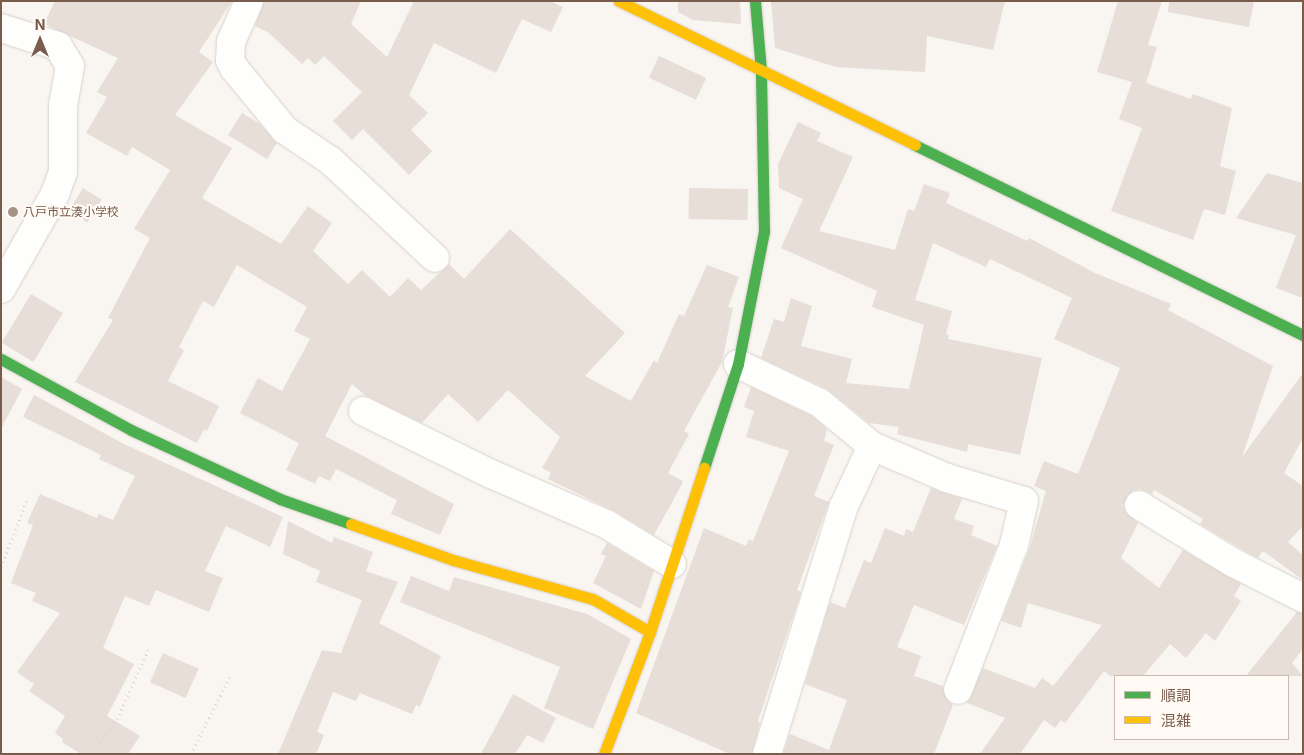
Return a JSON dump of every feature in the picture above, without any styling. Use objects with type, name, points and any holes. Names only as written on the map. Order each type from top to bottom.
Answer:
[{"type":"street","points":[[249,1],[231,42],[230,60],[234,68],[286,130],[331,161],[435,258]]},
{"type":"street","points":[[618,1],[1303,335]]},
{"type":"street","points":[[604,754],[650,632],[738,364],[764,231],[761,70],[754,1]]},
{"type":"street","points":[[1,28],[58,46],[70,66],[63,106],[64,172],[55,194],[1,289]]},
{"type":"street","points":[[1,359],[131,430],[280,499],[453,560],[593,599],[650,632]]},
{"type":"street","points":[[738,364],[820,403],[872,446],[947,478],[1024,501],[1014,546],[958,690]]},
{"type":"street","points":[[363,411],[491,474],[606,524],[672,564]]},
{"type":"street","points":[[767,754],[844,506],[872,446]]},
{"type":"street","points":[[1138,504],[1232,562],[1303,598]]},
{"type":"path","points":[[1,567],[27,500]]},
{"type":"path","points":[[90,754],[118,719],[150,648]]},
{"type":"path","points":[[190,754],[230,676]]},
{"type":"building","points":[[55,1],[232,1],[199,52],[213,62],[175,115],[232,148],[202,198],[281,244],[308,206],[332,223],[313,251],[348,284],[362,270],[390,297],[408,278],[421,290],[449,264],[464,279],[510,229],[625,333],[585,376],[631,401],[654,360],[657,363],[679,314],[684,316],[707,265],[739,277],[728,307],[733,308],[722,362],[684,431],[689,434],[668,473],[683,481],[654,535],[614,511],[548,479],[551,473],[542,468],[560,437],[508,390],[478,422],[448,394],[422,423],[366,396],[352,384],[325,436],[454,504],[440,535],[391,514],[397,500],[336,469],[330,481],[319,476],[315,484],[286,470],[299,443],[240,413],[258,378],[282,391],[310,339],[294,331],[307,307],[237,265],[214,307],[203,301],[179,347],[184,350],[168,381],[219,406],[207,431],[204,429],[197,443],[75,382],[113,320],[108,318],[150,238],[134,229],[170,170],[132,147],[127,156],[86,133],[107,97],[97,92],[118,58],[44,24]]},
{"type":"building","points":[[264,1],[361,1],[351,24],[387,57],[414,1],[550,1],[563,7],[551,32],[522,19],[496,73],[434,43],[409,95],[428,113],[411,130],[432,151],[409,175],[363,129],[352,140],[333,121],[362,92],[324,56],[315,65],[308,58],[302,64],[269,33],[255,26]]},
{"type":"building","points":[[678,1],[740,1],[741,24],[693,20],[678,12]]},
{"type":"building","points":[[771,1],[1005,1],[993,50],[927,36],[925,72],[836,67],[775,48]]},
{"type":"building","points":[[1118,1],[1162,1],[1148,45],[1157,47],[1146,83],[1191,99],[1193,94],[1232,108],[1220,166],[1236,171],[1225,215],[1204,209],[1193,240],[1111,211],[1142,128],[1119,119],[1132,82],[1097,72]]},
{"type":"building","points":[[1169,1],[1254,1],[1249,27],[1168,12]]},
{"type":"building","points":[[659,56],[706,78],[696,100],[649,78]]},
{"type":"building","points":[[242,113],[260,124],[277,143],[267,159],[228,135]]},
{"type":"building","points":[[798,122],[821,133],[817,141],[853,157],[819,231],[895,250],[908,209],[914,211],[924,184],[950,193],[946,203],[1027,241],[1029,238],[1095,273],[1171,304],[1168,310],[1273,366],[1242,457],[1303,373],[1303,438],[1284,473],[1303,486],[1303,526],[1288,542],[1303,555],[1303,580],[1263,551],[1258,558],[1200,524],[1203,519],[1154,490],[1152,494],[1140,489],[1132,491],[1123,505],[1126,513],[1138,523],[1121,558],[1159,588],[1183,550],[1241,584],[1234,596],[1241,601],[1215,641],[1206,633],[1186,658],[1170,644],[1144,675],[1110,676],[1104,671],[1065,723],[1061,720],[1055,728],[1044,720],[1020,754],[980,754],[1005,718],[967,703],[983,668],[1035,688],[1042,678],[1053,686],[1102,625],[1028,603],[1021,628],[1001,621],[1029,550],[1046,491],[1034,486],[1044,461],[1078,474],[1120,368],[1054,339],[1072,298],[990,259],[986,267],[933,243],[915,300],[952,311],[946,334],[949,335],[948,339],[1042,358],[1020,455],[968,444],[967,452],[897,434],[899,427],[869,423],[827,389],[761,358],[774,319],[784,322],[791,298],[812,306],[801,346],[852,359],[846,383],[909,389],[924,325],[872,307],[877,291],[781,248],[803,199],[779,188],[778,164]]},
{"type":"building","points":[[1267,173],[1303,183],[1303,298],[1276,288],[1296,235],[1236,218]]},
{"type":"building","points":[[83,188],[102,200],[87,223],[69,211]]},
{"type":"building","points":[[689,188],[748,189],[747,220],[688,219]]},
{"type":"building","points":[[31,294],[63,313],[33,362],[2,343]]},
{"type":"building","points":[[1,377],[22,389],[1,429]]},
{"type":"building","points":[[751,387],[812,416],[827,429],[824,441],[834,445],[814,496],[829,502],[797,590],[801,592],[758,721],[760,723],[752,754],[730,754],[636,713],[704,528],[746,546],[749,539],[753,541],[789,451],[746,437],[754,411],[744,407]]},
{"type":"building","points":[[34,395],[124,444],[283,517],[270,547],[226,526],[205,571],[223,578],[209,612],[156,590],[149,606],[125,596],[103,648],[134,664],[107,716],[140,736],[128,754],[81,754],[62,742],[63,739],[55,733],[65,716],[29,691],[34,684],[17,672],[60,613],[32,601],[36,593],[11,583],[33,525],[27,523],[40,494],[97,518],[99,514],[113,520],[135,476],[99,459],[101,455],[23,417]]},
{"type":"building","points":[[931,488],[962,499],[954,519],[974,526],[971,535],[997,546],[964,625],[914,605],[897,647],[921,656],[914,676],[943,686],[946,699],[953,705],[934,754],[783,754],[790,734],[829,750],[847,700],[805,684],[830,602],[845,608],[864,560],[871,563],[885,528],[904,536],[906,529],[913,532]]},
{"type":"building","points":[[288,521],[332,543],[334,537],[373,552],[366,571],[398,582],[379,623],[441,656],[420,707],[416,705],[412,714],[360,693],[356,701],[333,692],[317,732],[324,735],[316,754],[278,754],[322,650],[341,653],[362,600],[316,582],[320,571],[283,554]]},
{"type":"building","points":[[607,543],[654,571],[641,609],[593,583],[606,556],[601,554]]},
{"type":"building","points":[[411,576],[449,591],[454,577],[587,614],[631,639],[593,729],[544,708],[560,667],[400,602]]},
{"type":"building","points":[[1297,612],[1303,613],[1303,649],[1292,663],[1303,676],[1247,675]]},
{"type":"building","points":[[163,653],[199,669],[186,698],[150,682]]},
{"type":"building","points":[[513,694],[556,718],[543,743],[527,735],[515,754],[481,754]]},
{"type":"traffic: fast","points":[[704,468],[738,364],[764,231],[761,70],[755,1]]},
{"type":"traffic: fast","points":[[915,145],[1303,335]]},
{"type":"traffic: fast","points":[[1,359],[131,430],[280,499],[351,524]]},
{"type":"traffic: slow","points":[[619,1],[915,145]]},
{"type":"traffic: slow","points":[[604,754],[650,632],[704,468]]},
{"type":"traffic: slow","points":[[351,524],[453,560],[593,599],[650,632]]},
{"type":"place","name":"八戸市立湊小学校","points":[[13,212]]}]
